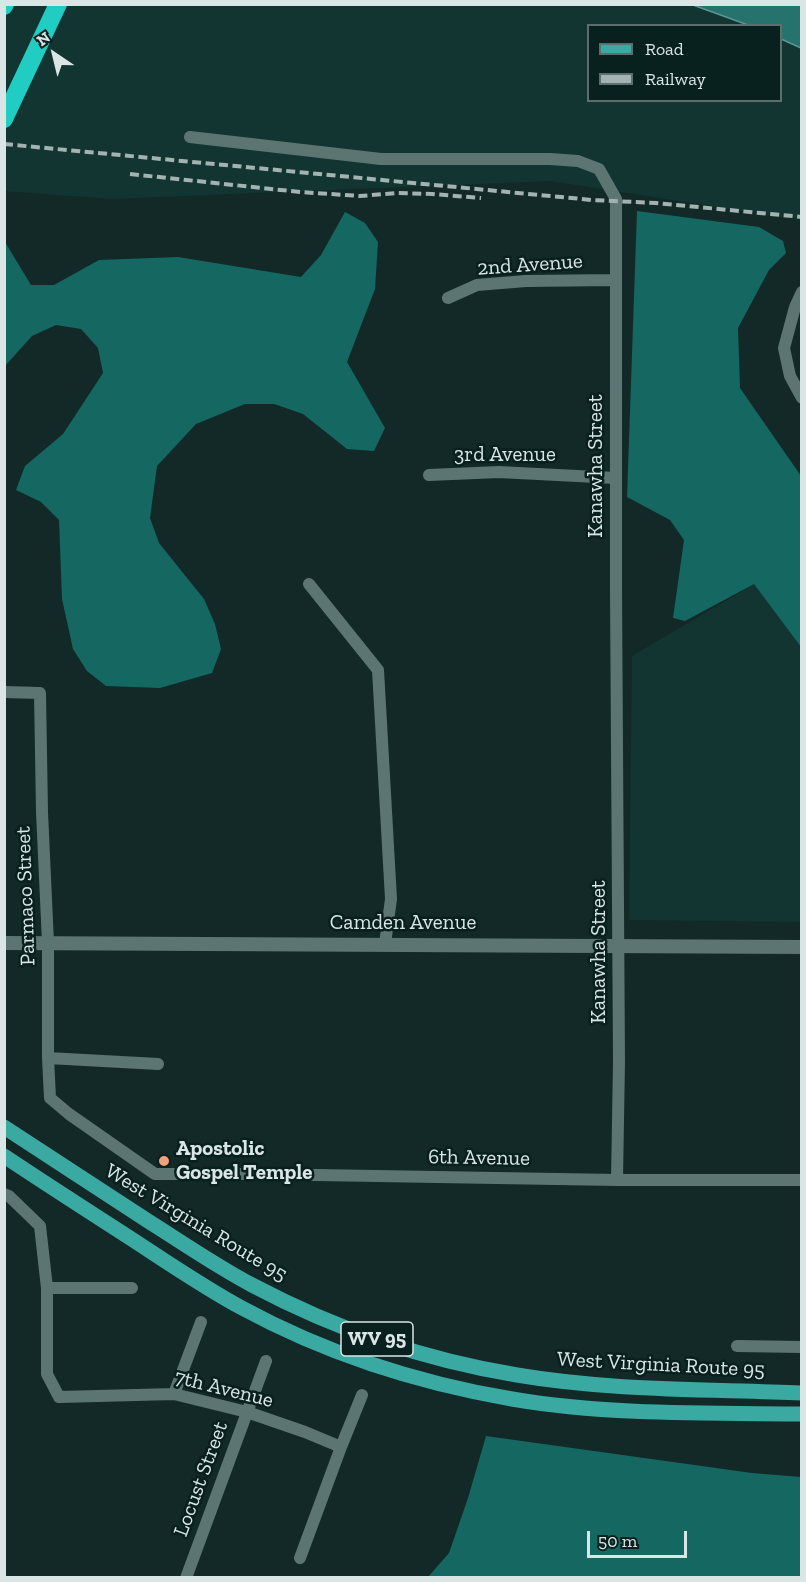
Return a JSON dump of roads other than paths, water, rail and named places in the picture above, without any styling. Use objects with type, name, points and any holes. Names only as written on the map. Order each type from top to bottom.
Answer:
[{"type":"highway","points":[[4,119],[58,4]]},
{"type":"main road","name":"West Virginia Route 95","points":[[4,1127],[228,1272],[315,1316],[364,1335],[458,1363],[539,1379],[618,1386],[801,1393]]},
{"type":"main road","name":"West Virginia Route 95","points":[[4,1156],[221,1296],[285,1329],[370,1363],[461,1389],[537,1403],[601,1409],[801,1414]]},
{"type":"street","name":"Kanawha Street","points":[[189,136],[381,159],[578,161],[599,169],[616,199],[619,945],[617,1180]]},
{"type":"street","name":"2nd Avenue","points":[[448,298],[477,285],[525,281],[616,280]]},
{"type":"street","points":[[801,292],[784,348],[790,375],[801,398]]},
{"type":"street","name":"3rd Avenue","points":[[429,475],[499,472],[616,478]]},
{"type":"street","points":[[309,584],[378,670],[392,898],[385,944]]},
{"type":"street","name":"Parmaco Street","points":[[4,692],[40,693],[42,812],[48,943],[50,1098],[69,1114],[155,1174]]},
{"type":"street","name":"Camden Avenue","points":[[4,942],[801,947]]},
{"type":"street","points":[[48,1058],[158,1064]]},
{"type":"street","name":"6th Avenue","points":[[155,1174],[801,1180]]},
{"type":"street","points":[[4,1194],[9,1196],[40,1227],[47,1288],[132,1288]]},
{"type":"street","name":"7th Avenue","points":[[47,1288],[47,1374],[59,1396],[174,1394],[247,1412],[341,1447]]},
{"type":"street","points":[[174,1394],[201,1322]]},
{"type":"street","points":[[737,1346],[801,1347]]},
{"type":"street","name":"Locust Street","points":[[186,1578],[266,1360]]},
{"type":"street","points":[[300,1558],[362,1395]]},
{"type":"railway","points":[[4,144],[592,200],[656,203],[802,217]]},
{"type":"railway","points":[[130,174],[300,192],[360,196],[396,193],[432,194],[481,198]]},
{"type":"place","name":"Apostolic Gospel Temple","points":[[164,1161]]}]
